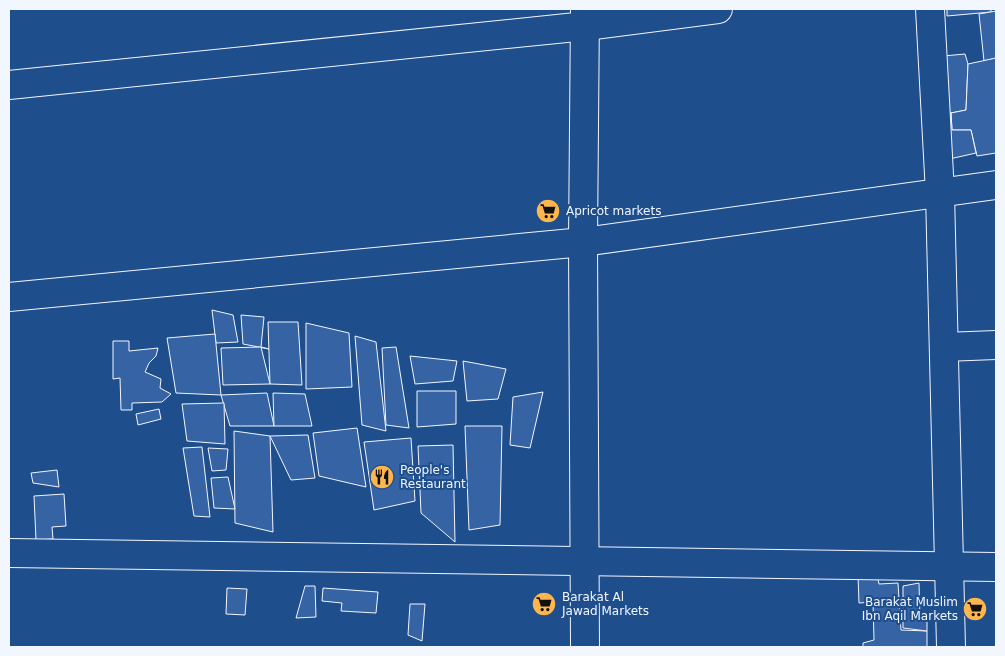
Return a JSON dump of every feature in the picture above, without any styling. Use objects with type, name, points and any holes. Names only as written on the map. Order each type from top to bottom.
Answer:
[{"type":"street","points":[[9,84],[585,17],[718,9]]},
{"type":"street","points":[[930,9],[940,193],[951,647]]},
{"type":"street","points":[[585,17],[583,242],[585,647]]},
{"type":"street","points":[[9,296],[583,242],[996,185]]},
{"type":"street","points":[[944,347],[996,345]]},
{"type":"street","points":[[9,553],[996,567]]},
{"type":"building","points":[[947,9],[991,9],[991,12],[947,16]]},
{"type":"building","points":[[996,11],[996,58],[984,61],[979,14]]},
{"type":"building","points":[[965,54],[968,64],[966,110],[951,113],[942,111],[943,56]]},
{"type":"building","points":[[996,58],[996,153],[977,156],[971,130],[952,130],[951,113],[966,110],[968,64]]},
{"type":"building","points":[[942,111],[951,113],[952,130],[971,130],[976,153],[945,160]]},
{"type":"building","points":[[212,310],[233,315],[238,342],[216,343]]},
{"type":"building","points":[[241,315],[264,317],[261,347],[269,349],[243,344]]},
{"type":"building","points":[[268,322],[298,322],[302,385],[270,384]]},
{"type":"building","points":[[306,323],[349,333],[352,387],[306,389]]},
{"type":"building","points":[[215,334],[221,395],[176,393],[167,338]]},
{"type":"building","points":[[355,336],[376,342],[386,431],[362,425]]},
{"type":"building","points":[[113,341],[129,341],[129,351],[158,348],[156,356],[149,363],[145,372],[161,379],[160,388],[171,394],[162,402],[132,403],[132,410],[121,410],[120,378],[113,379]]},
{"type":"building","points":[[261,347],[270,384],[223,385],[221,348]]},
{"type":"building","points":[[396,347],[409,428],[386,425],[382,348]]},
{"type":"building","points":[[410,356],[457,361],[453,381],[415,384]]},
{"type":"building","points":[[463,361],[506,369],[498,399],[467,401]]},
{"type":"building","points":[[417,391],[456,391],[456,424],[417,427]]},
{"type":"building","points":[[543,392],[530,448],[510,445],[513,397]]},
{"type":"building","points":[[267,393],[274,426],[230,426],[221,395]]},
{"type":"building","points":[[273,393],[305,394],[312,426],[274,426]]},
{"type":"building","points":[[224,403],[225,444],[187,441],[182,404]]},
{"type":"building","points":[[159,409],[161,419],[138,425],[136,414]]},
{"type":"building","points":[[465,426],[502,426],[500,525],[469,530]]},
{"type":"building","points":[[357,428],[366,487],[319,476],[313,433]]},
{"type":"building","points":[[234,431],[270,436],[273,532],[235,523]]},
{"type":"building","points":[[308,435],[315,478],[291,480],[270,436]]},
{"type":"building","points":[[411,438],[415,501],[374,510],[364,442]]},
{"type":"building","points":[[453,445],[455,542],[421,513],[418,446]]},
{"type":"building","points":[[202,447],[210,517],[194,516],[183,448]]},
{"type":"building","points":[[208,448],[228,449],[226,470],[212,471]]},
{"type":"building","points":[[57,470],[59,487],[33,483],[31,473]]},
{"type":"building","points":[[228,477],[235,509],[214,508],[211,478]]},
{"type":"building","points":[[64,494],[66,526],[52,527],[53,539],[36,540],[34,496]]},
{"type":"building","points":[[877,574],[879,584],[898,583],[901,630],[927,631],[927,647],[863,647],[863,643],[874,640],[873,602],[859,603],[858,575]]},
{"type":"building","points":[[919,583],[920,620],[927,621],[927,631],[903,628],[903,586]]},
{"type":"building","points":[[305,586],[315,586],[316,617],[296,618]]},
{"type":"building","points":[[227,588],[247,589],[245,615],[226,614]]},
{"type":"building","points":[[323,588],[378,592],[376,613],[341,611],[342,603],[322,601]]},
{"type":"building","points":[[410,604],[425,604],[422,641],[408,635]]},
{"type":"place","name":"Apricot markets","points":[[548,211]]},
{"type":"place","name":"People's Restaurant","points":[[382,477]]},
{"type":"place","name":"Barakat Al Jawad Markets","points":[[544,604]]},
{"type":"place","name":"Barakat Muslim Ibn Aqil Markets","points":[[975,609]]}]
